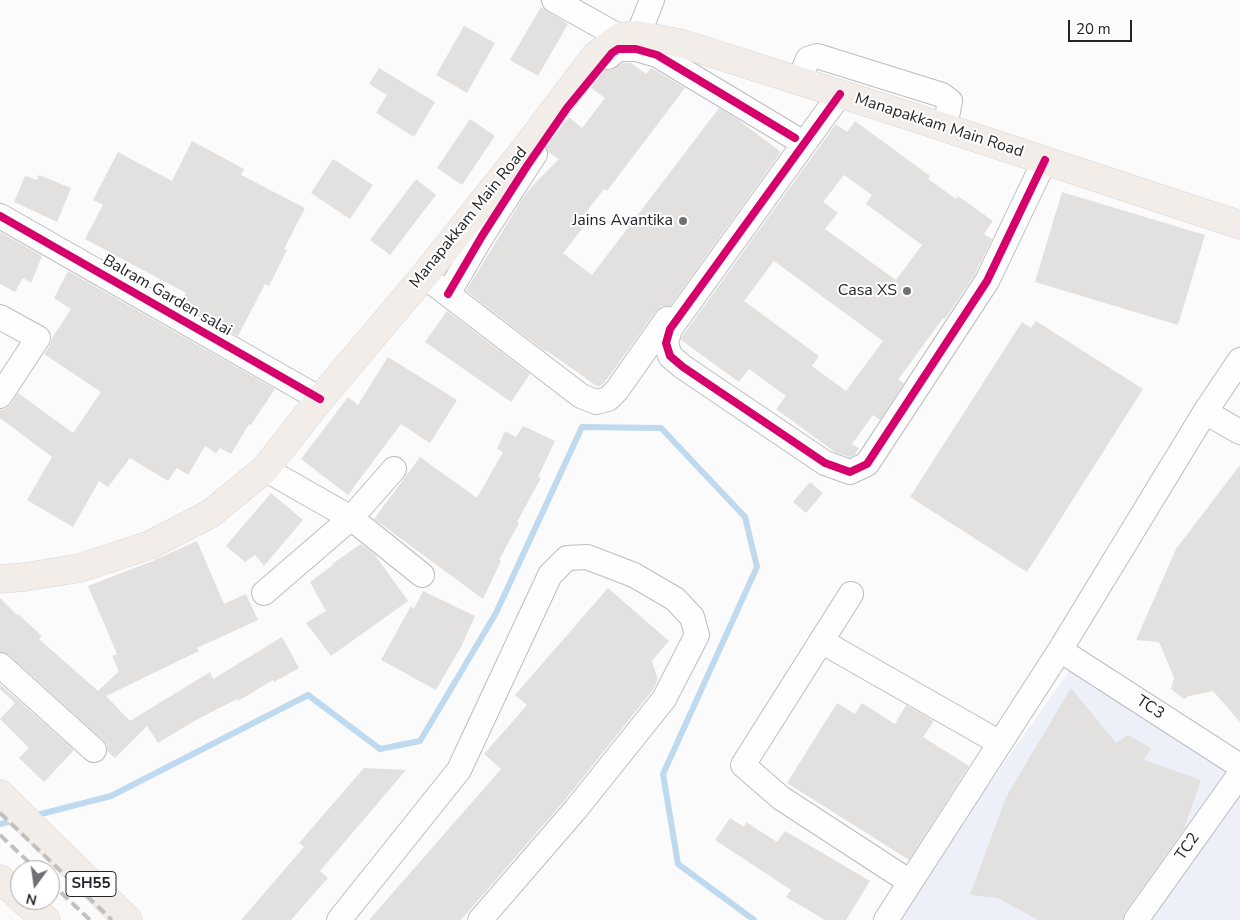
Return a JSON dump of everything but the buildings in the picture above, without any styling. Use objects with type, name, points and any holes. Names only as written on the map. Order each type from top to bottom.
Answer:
[{"type":"main road","name":"Manapakkam Main Road","points":[[0,579],[26,577],[80,568],[150,545],[210,514],[266,469],[320,399],[424,276],[525,149],[596,55],[629,36],[683,44],[945,127],[1240,225]]},
{"type":"main road","name":"SH55","points":[[0,794],[128,920]]},
{"type":"main road","points":[[35,910],[46,920]]},
{"type":"street","points":[[554,0],[629,36],[652,0]]},
{"type":"street","points":[[448,294],[487,228],[567,108],[612,53],[618,49],[636,49],[657,55],[794,138]]},
{"type":"street","points":[[799,80],[808,59],[817,56],[942,95],[950,101],[945,127]]},
{"type":"street","points":[[424,276],[582,396],[596,402],[608,399],[638,361],[794,138],[834,92]]},
{"type":"street","points":[[834,92],[670,329],[666,343],[670,356],[683,367],[825,464],[850,472],[867,464],[987,281],[1045,160]]},
{"type":"street","name":"Balram Garden salai","points":[[0,216],[320,399]]},
{"type":"street","points":[[0,317],[38,338],[0,396]]},
{"type":"street","points":[[886,920],[1060,650],[1204,412],[1240,360]]},
{"type":"street","points":[[1204,412],[1240,432]]},
{"type":"street","points":[[266,469],[351,518],[422,575]]},
{"type":"street","points":[[264,594],[351,518],[394,469]]},
{"type":"street","points":[[339,920],[459,770],[550,575],[567,558],[587,557],[634,575],[675,599],[692,617],[697,635],[664,700],[576,809],[480,920]]},
{"type":"street","points":[[851,594],[743,765],[781,798],[910,882]]},
{"type":"street","points":[[822,641],[1000,743]]},
{"type":"street","name":"TC3","points":[[1060,650],[1240,766]]},
{"type":"street","points":[[0,665],[94,750]]},
{"type":"street","name":"TC2","points":[[1136,920],[1240,774]]},
{"type":"shaded area","points":[[1070,670],[1240,781],[1240,920],[893,920]]},
{"type":"waterway","points":[[33,816],[111,796],[308,695],[380,749],[420,741],[496,613],[582,427],[661,428],[745,517],[757,567],[663,774],[678,864],[754,920]]},
{"type":"waterway","points":[[0,824],[16,820]]},
{"type":"railway","points":[[0,813],[112,920]]},
{"type":"railway","points":[[0,835],[26,860]]},
{"type":"railway","points":[[60,892],[90,920]]},
{"type":"cycle path","points":[[448,294],[482,236],[567,108],[612,53],[618,49],[636,49],[657,55],[795,138]]},
{"type":"cycle path","points":[[840,94],[670,329],[666,343],[670,356],[683,367],[825,463],[850,472],[867,464],[987,281],[1045,160]]},
{"type":"cycle path","points":[[0,216],[320,399]]},
{"type":"place","name":"Jains Avantika","points":[[683,221]]},
{"type":"place","name":"Casa XS","points":[[907,291]]}]
